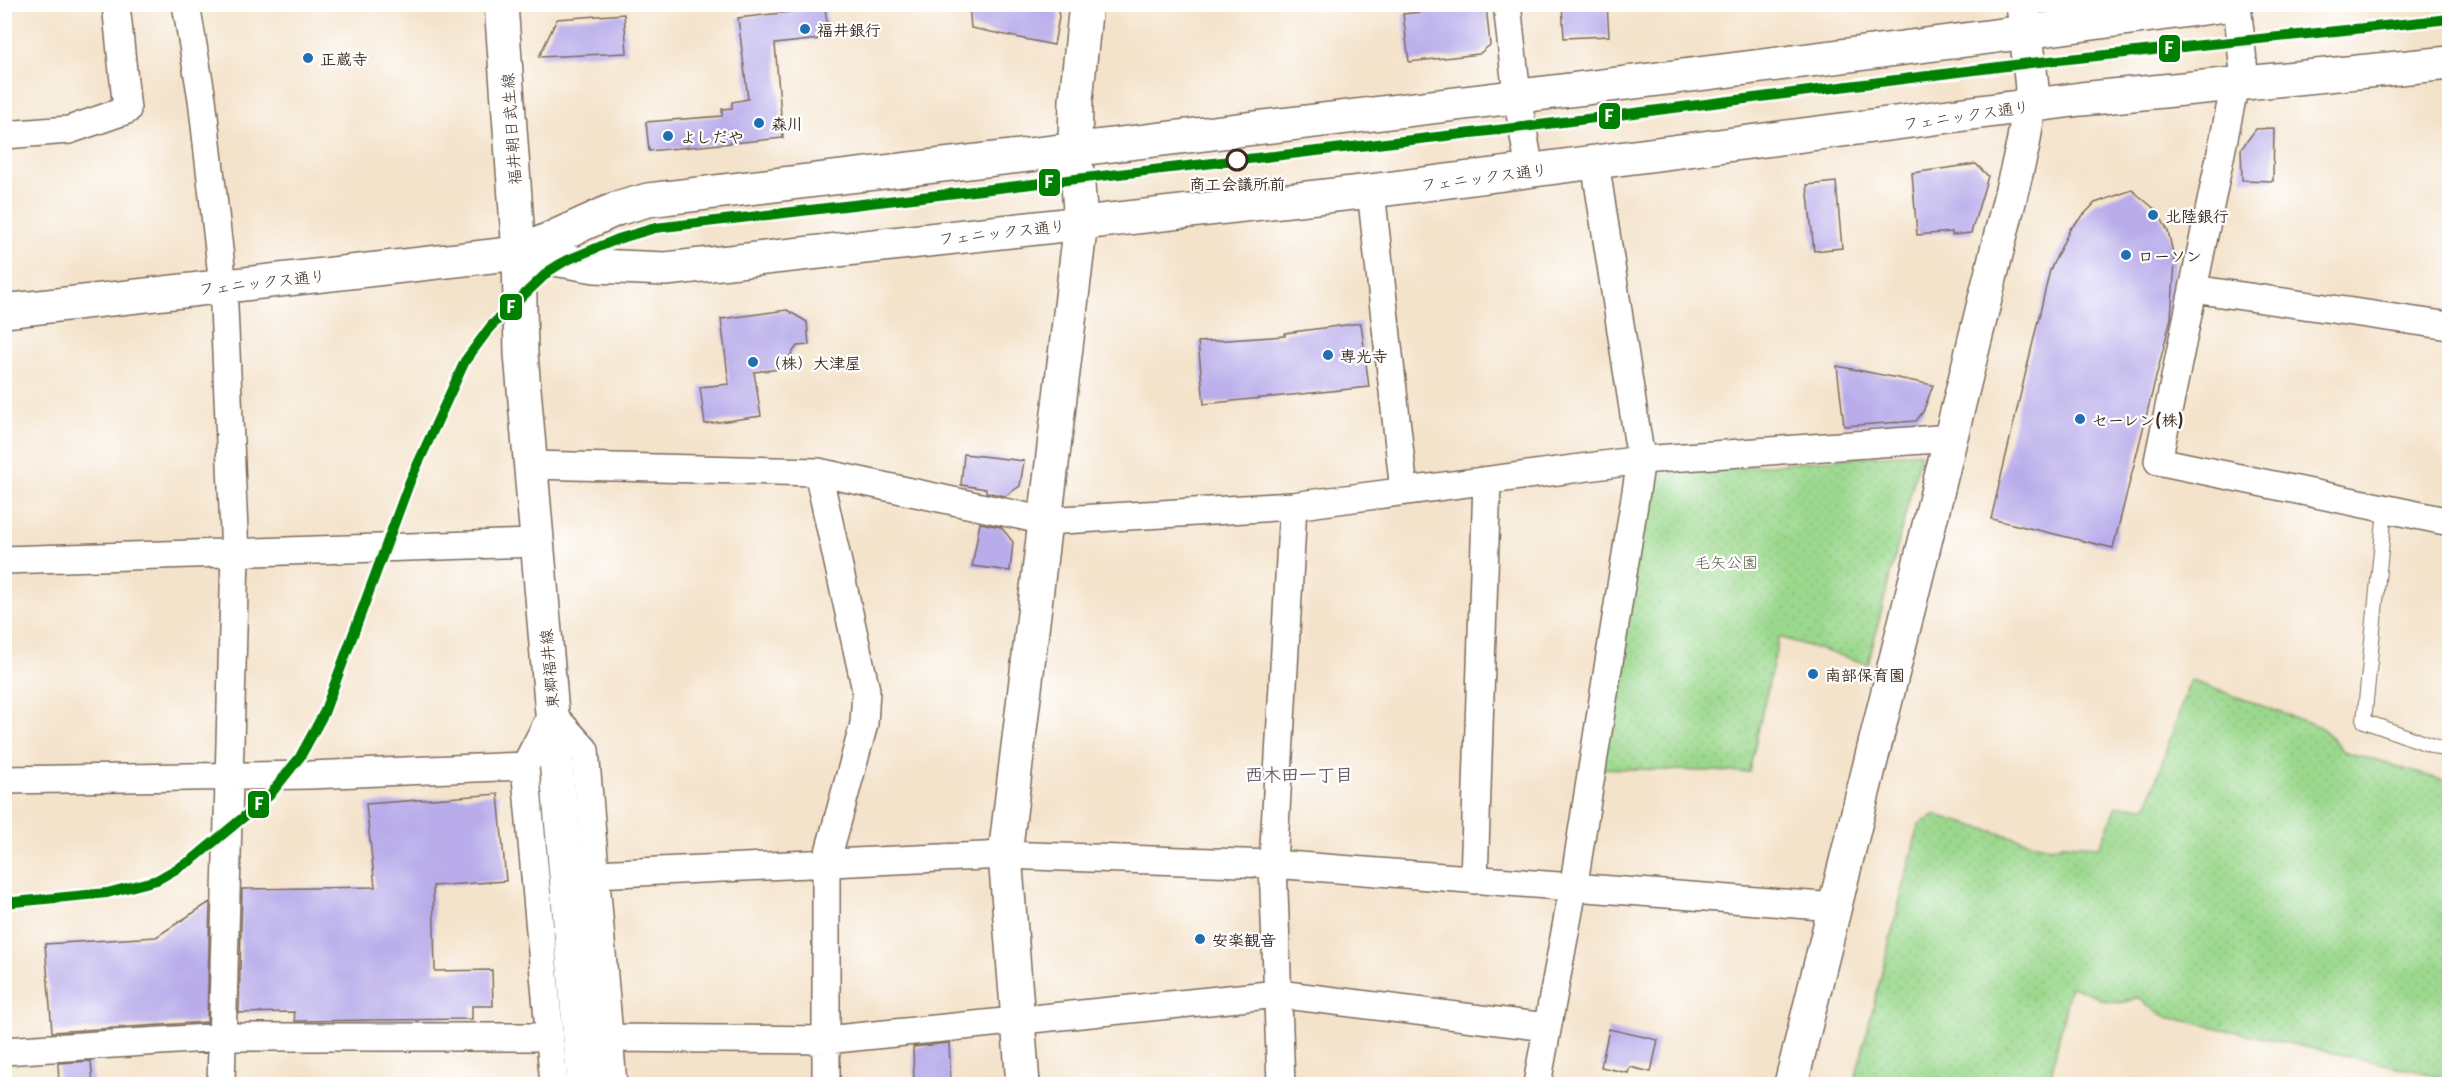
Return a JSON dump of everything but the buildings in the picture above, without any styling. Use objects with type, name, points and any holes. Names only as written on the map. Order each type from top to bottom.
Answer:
[{"type":"main road","name":"福井朝日武生線","points":[[501,4],[519,253]]},
{"type":"main road","points":[[1023,1084],[1005,855],[1081,222],[1075,149],[1076,100],[1086,4]]},
{"type":"main road","name":"フェニックス通り","points":[[519,253],[606,213],[648,200],[1517,96],[2025,19],[2235,4]]},
{"type":"main road","points":[[1791,1084],[2024,145],[2032,88],[2025,19]]},
{"type":"main road","name":"フェニックス通り","points":[[4,311],[519,253],[595,266],[666,269],[1371,191],[2030,105],[2450,63]]},
{"type":"main road","name":"東郷福井線","points":[[519,253],[521,354],[584,1084]]},
{"type":"street","points":[[4,135],[69,130],[127,110],[116,4]]},
{"type":"street","points":[[186,4],[202,99],[223,285],[235,554],[221,1084]]},
{"type":"street","points":[[1507,4],[1517,96],[1530,171]]},
{"type":"street","points":[[2235,4],[2240,83],[2193,289],[2158,461],[2450,522]]},
{"type":"street","points":[[1537,1084],[1573,889],[1641,460],[1595,162]]},
{"type":"street","points":[[1371,191],[1404,492]]},
{"type":"street","points":[[2193,289],[2450,326]]},
{"type":"street","points":[[531,465],[818,472],[1046,521],[1293,506],[1641,460],[1952,438]]},
{"type":"street","points":[[818,472],[866,690],[864,724],[826,863],[826,1084]]},
{"type":"street","points":[[1474,880],[1487,481]]},
{"type":"street","points":[[1281,1084],[1273,864],[1293,506]]},
{"type":"street","points":[[4,560],[536,543]]},
{"type":"street","points":[[554,1084],[525,766],[552,714],[585,750],[613,1084]]},
{"type":"street","points":[[4,780],[525,766]]},
{"type":"street","points":[[594,874],[1005,855],[1273,864],[1573,889],[1835,907]]},
{"type":"street","points":[[609,1038],[826,1040],[1278,994],[1547,1027]]},
{"type":"street","points":[[4,1051],[224,1037],[549,1037]]},
{"type":"lane","points":[[2385,510],[2364,721],[2450,752]]},
{"type":"green space","name":"毛矢公園","points":[[1921,452],[1868,664],[1779,637],[1749,772],[1592,768],[1648,475]]},
{"type":"green space","points":[[2190,680],[2321,727],[2343,751],[2449,782],[2449,1078],[2167,1017],[2138,997],[2118,1003],[2110,1002],[2070,986],[2049,1084],[1854,1084],[1919,824],[1936,815],[2051,848],[2063,844],[2100,846],[2117,806],[2144,807],[2148,804]]},
{"type":"transit line","name":"F","points":[[4,903],[107,893],[157,880],[192,860],[269,796],[300,757],[324,713],[410,481],[465,361],[491,326],[549,271],[565,261],[618,239],[655,228],[1523,127],[2030,63],[2450,19]]},
{"type":"place","name":"福井銀行","points":[[805,29]]},
{"type":"place","name":"正蔵寺","points":[[308,58]]},
{"type":"place","name":"森川","points":[[759,123]]},
{"type":"place","name":"よしだや","points":[[668,136]]},
{"type":"place","name":"商工会議所前","points":[[1237,160]]},
{"type":"place","name":"北陸銀行","points":[[2153,215]]},
{"type":"place","name":"ローソン","points":[[2126,255]]},
{"type":"place","name":"専光寺","points":[[1328,355]]},
{"type":"place","name":"（株）大津屋","points":[[753,362]]},
{"type":"place","name":"セーレン(株)","points":[[2080,419]]},
{"type":"place","name":"南部保育園","points":[[1813,674]]},
{"type":"place","name":"安楽観音","points":[[1200,939]]},
{"type":"district","name":"西木田一丁目","points":[[1299,773]]}]
